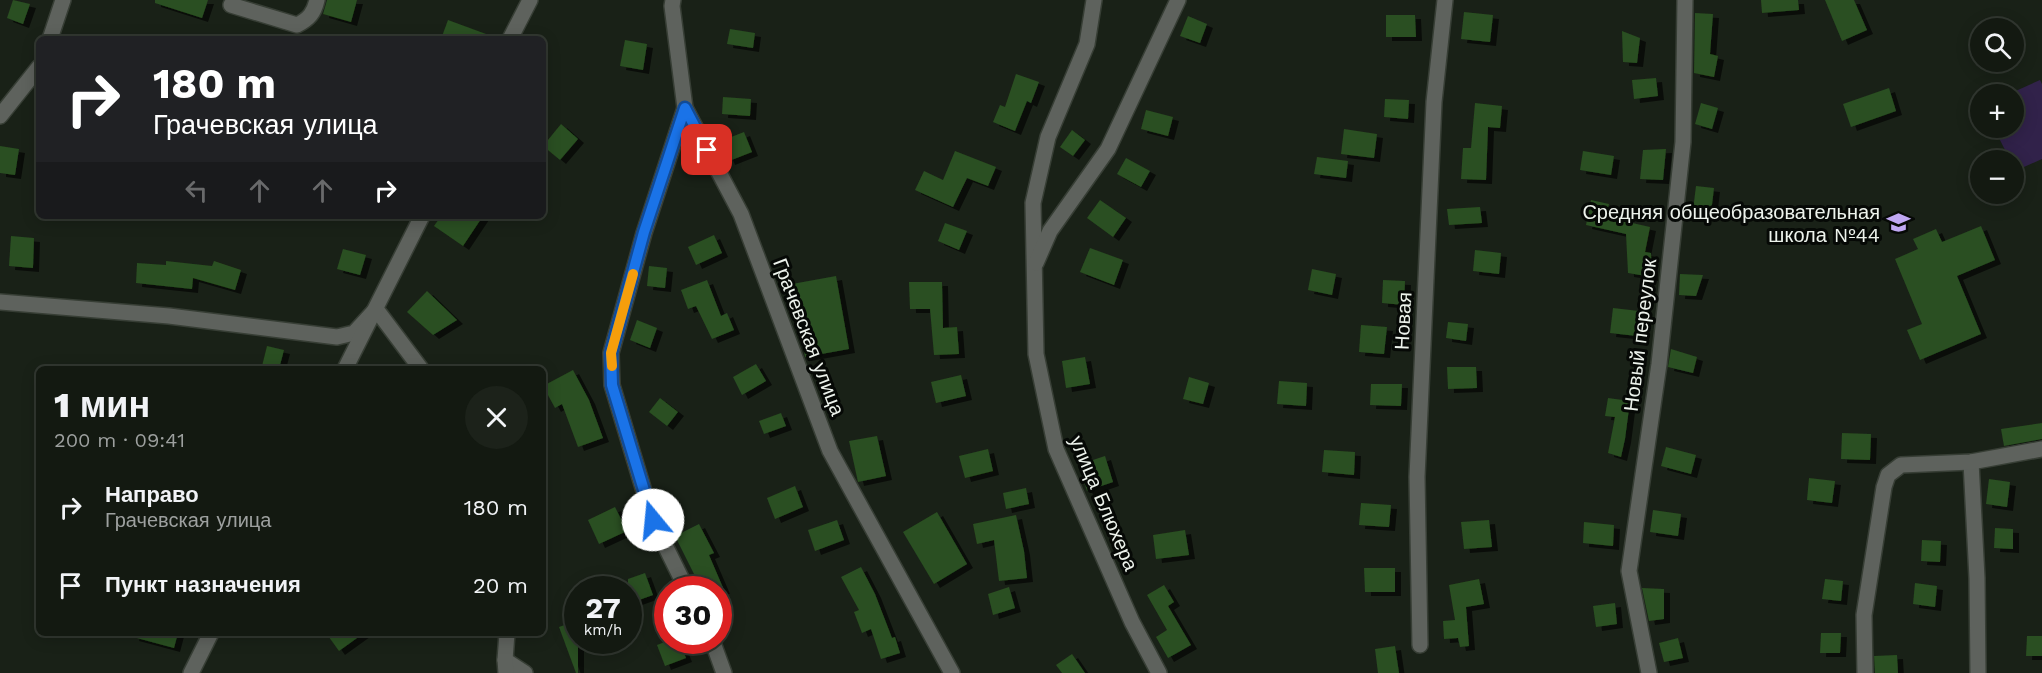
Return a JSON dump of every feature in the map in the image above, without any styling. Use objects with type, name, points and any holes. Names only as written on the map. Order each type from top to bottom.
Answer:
[{"type":"street","points":[[51,36],[63,0]]},
{"type":"street","points":[[231,5],[297,25],[315,12],[317,0]]},
{"type":"street","points":[[512,36],[530,0]]},
{"type":"street","name":"Грачевская улица","points":[[673,0],[685,108],[741,214],[830,451],[952,673]]},
{"type":"street","name":"улица Блюхера","points":[[1094,0],[1087,44],[1048,136],[1033,203],[1036,354],[1056,449],[1131,622],[1159,673]]},
{"type":"street","name":"улица Блюхера","points":[[1033,269],[1050,231],[1108,149],[1178,0]]},
{"type":"street","name":"Новая","points":[[1420,645],[1418,465],[1434,102],[1444,0]]},
{"type":"street","name":"Новый переулок","points":[[1649,673],[1629,571],[1659,364],[1683,142],[1685,0]]},
{"type":"street","points":[[0,116],[36,71]]},
{"type":"street","points":[[680,576],[653,520],[612,385],[611,353],[644,232],[685,108]]},
{"type":"street","points":[[347,366],[421,219]]},
{"type":"street","points":[[0,302],[169,316],[337,337],[354,333],[376,309]]},
{"type":"street","points":[[376,309],[419,366]]},
{"type":"street","points":[[1865,673],[1863,615],[1884,487],[1888,475],[1901,465],[1971,462],[2042,449]]},
{"type":"street","points":[[1971,462],[1977,578],[1978,673]]},
{"type":"street","points":[[191,673],[210,636]]},
{"type":"street","points":[[507,636],[506,667],[525,673]]},
{"type":"street","points":[[717,654],[724,673]]},
{"type":"shaded area","points":[[2040,80],[2042,84],[2042,159],[2024,167],[2024,150],[2005,150],[1999,138],[2024,138],[2024,87]]},
{"type":"building","points":[[13,0],[30,4],[23,24],[7,18]]},
{"type":"building","points":[[155,0],[208,0],[202,18],[155,3]]},
{"type":"building","points":[[327,0],[357,0],[351,22],[323,14]]},
{"type":"building","points":[[1761,0],[1798,0],[1799,10],[1762,13]]},
{"type":"building","points":[[1825,0],[1854,0],[1867,30],[1842,41]]},
{"type":"building","points":[[1464,12],[1493,15],[1490,42],[1461,39]]},
{"type":"building","points":[[1695,13],[1713,14],[1710,54],[1718,56],[1714,77],[1694,73]]},
{"type":"building","points":[[1386,15],[1415,15],[1416,37],[1386,37]]},
{"type":"building","points":[[1188,16],[1207,24],[1200,43],[1180,36]]},
{"type":"building","points":[[448,20],[492,36],[442,36]]},
{"type":"building","points":[[730,29],[755,33],[753,48],[727,44]]},
{"type":"building","points":[[1622,31],[1640,38],[1637,63],[1623,62]]},
{"type":"building","points":[[625,40],[647,44],[643,70],[620,66]]},
{"type":"building","points":[[1016,74],[1039,82],[1031,103],[1027,101],[1015,131],[993,122],[1000,105],[1005,107]]},
{"type":"building","points":[[1656,78],[1658,96],[1634,99],[1632,80]]},
{"type":"building","points":[[1889,88],[1896,111],[1851,127],[1843,104]]},
{"type":"building","points":[[723,97],[751,99],[750,116],[722,114]]},
{"type":"building","points":[[1385,99],[1409,100],[1408,119],[1384,117]]},
{"type":"building","points":[[1475,103],[1502,106],[1500,128],[1488,127],[1486,180],[1461,179],[1463,148],[1471,148]]},
{"type":"building","points":[[1701,103],[1718,108],[1712,129],[1695,124]]},
{"type":"building","points":[[1146,110],[1173,117],[1168,136],[1141,129]]},
{"type":"building","points":[[561,124],[578,139],[560,160],[546,148],[546,142]]},
{"type":"building","points":[[1344,129],[1377,134],[1374,158],[1341,154]]},
{"type":"building","points":[[1072,130],[1085,140],[1073,156],[1060,147]]},
{"type":"building","points":[[744,132],[752,152],[729,161],[721,141]]},
{"type":"building","points":[[0,146],[19,149],[15,175],[0,173]]},
{"type":"building","points":[[1666,149],[1663,180],[1640,179],[1643,150]]},
{"type":"building","points":[[955,151],[996,167],[988,186],[967,178],[953,207],[915,190],[924,171],[943,180]]},
{"type":"building","points":[[1583,151],[1614,156],[1611,175],[1580,170]]},
{"type":"building","points":[[1317,157],[1348,161],[1346,178],[1314,174]]},
{"type":"building","points":[[1126,158],[1150,171],[1141,187],[1117,174]]},
{"type":"building","points":[[1696,186],[1714,188],[1711,213],[1693,210]]},
{"type":"building","points":[[1100,200],[1126,218],[1113,237],[1087,218]]},
{"type":"building","points":[[1591,200],[1609,204],[1606,217],[1650,227],[1645,252],[1651,253],[1652,277],[1628,273],[1626,234],[1586,225]]},
{"type":"building","points":[[1480,207],[1482,223],[1449,225],[1447,209]]},
{"type":"building","points":[[439,219],[481,219],[463,246],[434,226]]},
{"type":"building","points":[[945,223],[967,231],[959,250],[938,241]]},
{"type":"building","points":[[1981,226],[1995,260],[1957,276],[1981,334],[1920,360],[1907,330],[1922,324],[1895,259],[1918,249],[1913,239],[1936,229],[1942,242]]},
{"type":"building","points":[[714,235],[722,253],[696,265],[688,247]]},
{"type":"building","points":[[11,236],[34,238],[33,268],[9,266]]},
{"type":"building","points":[[1090,248],[1123,260],[1114,285],[1080,272]]},
{"type":"building","points":[[343,249],[366,255],[360,275],[337,269]]},
{"type":"building","points":[[1475,250],[1501,253],[1499,274],[1473,271]]},
{"type":"building","points":[[166,261],[212,266],[214,261],[241,270],[235,290],[193,278],[192,289],[136,283],[137,263],[166,265]]},
{"type":"building","points":[[649,266],[667,268],[665,288],[647,286]]},
{"type":"building","points":[[1312,269],[1336,274],[1332,295],[1308,290]]},
{"type":"building","points":[[1680,274],[1703,275],[1696,296],[1679,295]]},
{"type":"building","points":[[836,276],[849,349],[805,357],[792,284]]},
{"type":"building","points":[[707,280],[721,316],[727,313],[734,330],[712,339],[696,306],[688,309],[681,290]]},
{"type":"building","points":[[1383,280],[1405,281],[1404,305],[1382,303]]},
{"type":"building","points":[[909,282],[942,282],[943,328],[957,327],[959,354],[934,355],[930,309],[910,309]]},
{"type":"building","points":[[427,291],[457,320],[433,335],[407,312]]},
{"type":"building","points":[[1613,308],[1639,311],[1637,336],[1610,333]]},
{"type":"building","points":[[637,320],[657,328],[650,348],[630,340]]},
{"type":"building","points":[[1448,322],[1468,324],[1466,341],[1446,338]]},
{"type":"building","points":[[1361,325],[1387,327],[1384,354],[1359,352]]},
{"type":"building","points":[[267,346],[284,350],[280,366],[262,366]]},
{"type":"building","points":[[1671,349],[1697,357],[1693,373],[1668,367]]},
{"type":"building","points":[[1085,357],[1090,384],[1066,388],[1062,361]]},
{"type":"building","points":[[756,364],[766,381],[742,395],[733,377]]},
{"type":"building","points":[[1447,367],[1476,367],[1477,388],[1448,389]]},
{"type":"building","points":[[573,370],[589,400],[603,438],[578,447],[562,404],[555,408],[546,392],[546,384]]},
{"type":"building","points":[[961,375],[966,396],[936,403],[931,382]]},
{"type":"building","points":[[1189,377],[1209,383],[1203,404],[1183,399]]},
{"type":"building","points":[[1279,381],[1307,383],[1306,406],[1277,404]]},
{"type":"building","points":[[1371,384],[1402,384],[1401,406],[1370,405]]},
{"type":"building","points":[[660,398],[678,412],[667,426],[649,412]]},
{"type":"building","points":[[1608,398],[1630,401],[1621,457],[1608,453],[1615,417],[1605,416]]},
{"type":"building","points":[[781,413],[786,426],[764,434],[759,421]]},
{"type":"building","points":[[2042,423],[2042,439],[2004,446],[2001,429]]},
{"type":"building","points":[[1842,433],[1871,434],[1870,460],[1841,459]]},
{"type":"building","points":[[877,436],[886,476],[858,482],[849,441]]},
{"type":"building","points":[[1666,447],[1696,455],[1691,474],[1661,466]]},
{"type":"building","points":[[988,449],[993,471],[965,478],[959,456]]},
{"type":"building","points":[[1324,450],[1355,452],[1354,475],[1322,472]]},
{"type":"building","points":[[1105,456],[1113,482],[1087,491],[1078,465]]},
{"type":"building","points":[[1809,478],[1835,481],[1832,503],[1807,500]]},
{"type":"building","points":[[1989,479],[2010,482],[2007,507],[1986,504]]},
{"type":"building","points":[[795,486],[803,507],[775,519],[767,498]]},
{"type":"building","points":[[1026,488],[1029,504],[1006,509],[1003,493]]},
{"type":"building","points":[[1361,503],[1391,505],[1389,527],[1359,525]]},
{"type":"building","points":[[615,507],[627,531],[599,544],[588,520]]},
{"type":"building","points":[[1653,510],[1681,514],[1678,536],[1650,532]]},
{"type":"building","points":[[937,512],[967,564],[934,584],[903,532]]},
{"type":"building","points":[[1016,515],[1027,578],[999,581],[994,540],[977,544],[973,524]]},
{"type":"building","points":[[837,520],[844,540],[815,551],[808,530]]},
{"type":"building","points":[[1489,520],[1492,547],[1464,549],[1461,522]]},
{"type":"building","points":[[1584,522],[1614,525],[1613,546],[1583,543]]},
{"type":"building","points":[[699,524],[714,553],[709,555],[718,576],[695,576],[675,536]]},
{"type":"building","points":[[1995,528],[2013,529],[2013,549],[1994,548]]},
{"type":"building","points":[[1185,530],[1189,555],[1156,559],[1153,535]]},
{"type":"building","points":[[1922,540],[1941,541],[1940,562],[1921,561]]},
{"type":"building","points":[[861,567],[875,594],[892,638],[895,637],[900,653],[881,659],[871,629],[862,633],[854,612],[859,610],[841,577]]},
{"type":"building","points":[[1364,568],[1395,568],[1395,592],[1365,592]]},
{"type":"building","points":[[645,573],[653,595],[642,599],[642,576],[636,576]]},
{"type":"building","points":[[1479,579],[1484,604],[1466,607],[1469,646],[1460,647],[1458,638],[1444,639],[1443,621],[1455,620],[1449,585]]},
{"type":"building","points":[[1825,579],[1843,581],[1841,601],[1822,599]]},
{"type":"building","points":[[1915,583],[1937,586],[1935,607],[1913,604]]},
{"type":"building","points":[[1164,585],[1174,602],[1168,606],[1191,645],[1168,658],[1156,637],[1167,630],[1147,595]]},
{"type":"building","points":[[1009,587],[1015,608],[993,615],[988,594]]},
{"type":"building","points":[[1642,588],[1664,589],[1664,619],[1649,621]]},
{"type":"building","points":[[1615,603],[1617,624],[1596,627],[1593,606]]},
{"type":"building","points":[[564,625],[564,641],[559,627]]},
{"type":"building","points":[[1821,633],[1841,633],[1840,653],[1820,653]]},
{"type":"building","points":[[133,636],[177,636],[174,648]]},
{"type":"building","points":[[328,636],[360,636],[339,651]]},
{"type":"building","points":[[2027,636],[2042,636],[2042,656],[2026,656]]},
{"type":"building","points":[[1678,638],[1683,658],[1664,662],[1659,643]]},
{"type":"building","points":[[1395,646],[1399,673],[1378,673],[1375,649]]},
{"type":"building","points":[[569,654],[578,654],[578,673],[576,673]]},
{"type":"building","points":[[660,654],[684,654],[686,658],[665,666]]},
{"type":"building","points":[[1072,654],[1085,673],[1062,673],[1056,665]]},
{"type":"building","points":[[1897,655],[1898,673],[1875,673],[1874,656]]},
{"type":"slow traffic","points":[[612,366],[611,353],[633,274]]},
{"type":"place","name":"Средняя общеобразовательная школа №44","points":[[1898,223]]},
{"type":"route","points":[[653,520],[612,385],[611,353],[644,232],[685,108],[707,150]]}]
